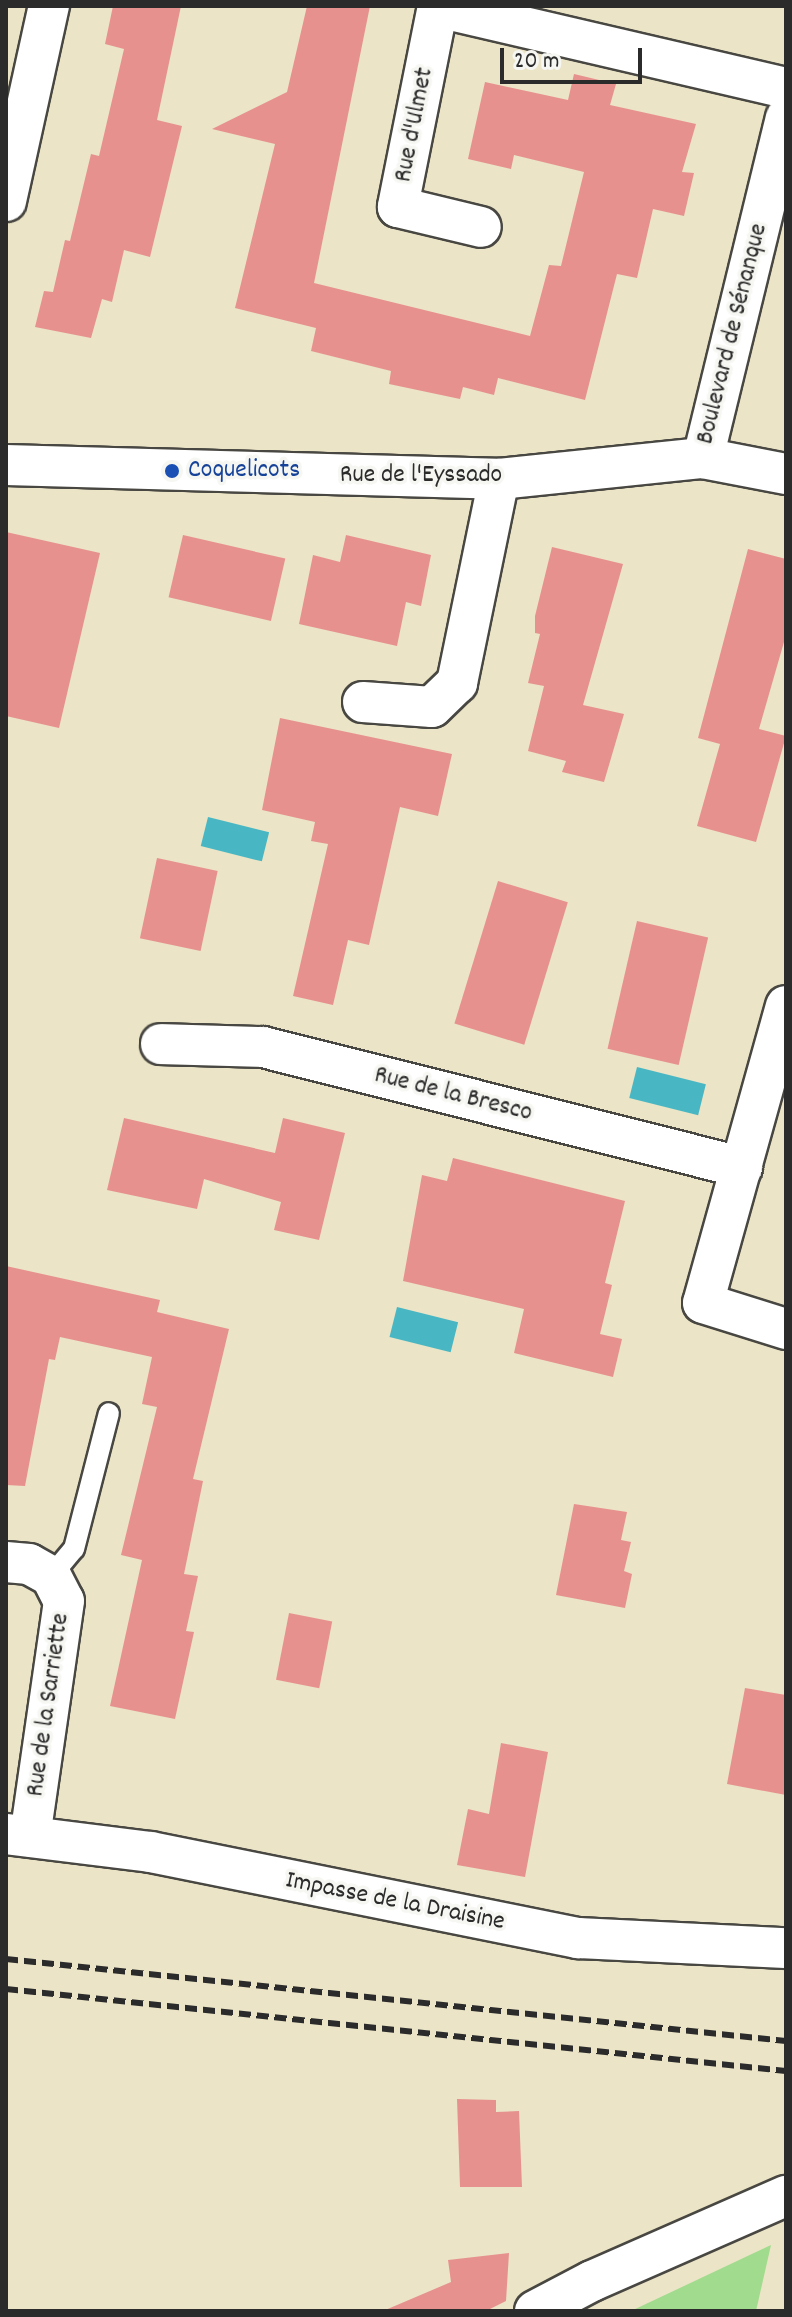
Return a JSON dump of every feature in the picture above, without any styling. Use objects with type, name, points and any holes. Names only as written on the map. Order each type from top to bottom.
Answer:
[{"type":"street","points":[[6,201],[49,6]]},
{"type":"street","points":[[438,6],[786,88]]},
{"type":"street","name":"Rue d'Ulmet","points":[[438,6],[398,207],[481,227]]},
{"type":"street","name":"Boulevard de Sénanque","points":[[703,458],[786,118]]},
{"type":"street","name":"Rue de l'Eyssado","points":[[6,465],[499,479],[703,458],[786,474]]},
{"type":"street","points":[[363,702],[432,707],[457,683],[499,479]]},
{"type":"street","points":[[786,1006],[703,1303],[786,1329]]},
{"type":"street","name":"Rue de la Bresco","points":[[161,1044],[263,1047],[742,1167]]},
{"type":"street","name":"Rue de la Sarriette","points":[[6,1562],[29,1564],[51,1576],[64,1601],[18,1836]]},
{"type":"street","name":"Impasse de la Draisine","points":[[18,1836],[151,1852],[578,1938],[786,1948]]},
{"type":"street","points":[[535,2311],[592,2281],[786,2196]]},
{"type":"lane","points":[[51,1576],[74,1549],[109,1413]]},
{"type":"green space","points":[[771,2245],[756,2311],[631,2311]]},
{"type":"water","points":[[208,817],[269,832],[262,861],[201,846]]},
{"type":"water","points":[[637,1067],[706,1084],[698,1115],[629,1098]]},
{"type":"water","points":[[397,1307],[458,1322],[451,1352],[390,1337]]},
{"type":"building","points":[[113,6],[181,6],[157,120],[182,126],[150,257],[124,250],[112,302],[102,299],[91,338],[35,327],[44,291],[53,292],[65,240],[70,241],[91,154],[99,156],[124,49],[105,44]]},
{"type":"building","points":[[307,6],[370,6],[314,283],[530,336],[549,265],[561,266],[584,172],[514,155],[511,169],[468,159],[485,82],[568,100],[574,74],[616,84],[610,105],[696,124],[682,172],[694,173],[684,216],[653,209],[637,278],[617,274],[585,400],[498,378],[494,395],[463,387],[460,399],[389,384],[391,371],[311,351],[316,328],[235,308],[275,144],[212,129],[287,92]]},
{"type":"building","points":[[6,532],[100,553],[59,728],[6,716]]},
{"type":"building","points":[[183,535],[285,559],[271,621],[169,597]]},
{"type":"building","points":[[346,535],[431,555],[421,606],[406,602],[397,646],[299,624],[313,555],[340,562]]},
{"type":"building","points":[[552,547],[623,564],[583,705],[624,714],[604,782],[562,772],[566,761],[528,751],[544,686],[528,683],[540,634],[535,633],[535,616]]},
{"type":"building","points":[[748,549],[786,559],[786,635],[759,729],[786,736],[756,842],[697,826],[720,744],[698,738]]},
{"type":"building","points":[[280,718],[452,754],[438,816],[400,807],[369,945],[348,940],[333,1005],[293,996],[328,844],[311,841],[315,822],[262,810]]},
{"type":"building","points":[[157,858],[218,871],[201,951],[140,938]]},
{"type":"building","points":[[498,881],[568,902],[524,1045],[454,1023]]},
{"type":"building","points":[[637,921],[708,937],[679,1065],[608,1049]]},
{"type":"building","points":[[124,1118],[275,1153],[283,1118],[345,1133],[319,1240],[274,1230],[281,1202],[204,1179],[197,1209],[107,1190]]},
{"type":"building","points":[[453,1158],[625,1201],[605,1283],[612,1285],[600,1334],[622,1339],[613,1377],[514,1353],[524,1309],[403,1281],[422,1175],[447,1181]]},
{"type":"building","points":[[6,1266],[160,1300],[157,1312],[229,1329],[193,1479],[203,1481],[184,1574],[198,1576],[186,1631],[194,1632],[175,1719],[110,1706],[142,1560],[121,1555],[157,1407],[142,1404],[152,1357],[60,1337],[55,1360],[49,1359],[25,1486],[6,1485]]},
{"type":"building","points":[[574,1504],[627,1512],[621,1540],[631,1542],[624,1571],[632,1574],[625,1608],[556,1595]]},
{"type":"building","points":[[289,1613],[332,1621],[319,1688],[276,1680]]},
{"type":"building","points":[[745,1688],[786,1695],[786,1795],[727,1784]]},
{"type":"building","points":[[501,1743],[548,1752],[525,1877],[457,1865],[468,1809],[489,1814]]},
{"type":"building","points":[[457,2099],[496,2100],[496,2112],[519,2111],[522,2187],[460,2187]]},
{"type":"building","points":[[509,2253],[506,2301],[486,2311],[383,2311],[451,2282],[448,2260]]},
{"type":"railway","points":[[6,1959],[786,2041]]},
{"type":"railway","points":[[6,1989],[786,2071]]},
{"type":"place","name":"Coquelicots","points":[[172,471]]}]
